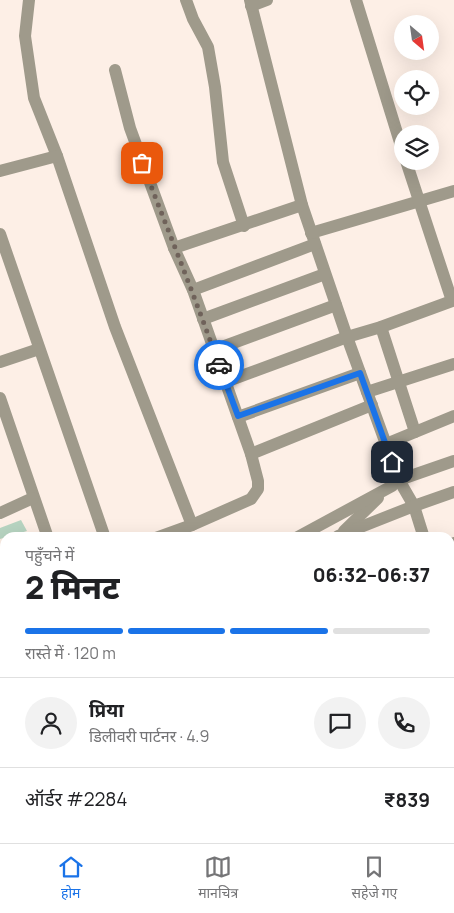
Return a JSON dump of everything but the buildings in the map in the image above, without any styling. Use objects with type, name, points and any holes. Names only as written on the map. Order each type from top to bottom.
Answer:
[{"type":"street","points":[[29,0],[25,36],[34,98],[57,156],[115,327],[192,525]]},
{"type":"street","points":[[186,0],[193,19],[208,47],[215,87],[223,162],[244,226]]},
{"type":"street","points":[[267,0],[250,3],[302,205],[399,480],[414,506],[422,532]]},
{"type":"street","points":[[356,0],[395,125]]},
{"type":"street","points":[[115,70],[130,128],[174,248],[203,319],[251,454],[258,480],[258,489],[251,499],[173,532]]},
{"type":"street","points":[[0,171],[57,156]]},
{"type":"street","points":[[225,382],[452,301],[409,170]]},
{"type":"street","points":[[192,290],[313,238],[419,201],[454,191]]},
{"type":"street","points":[[174,248],[302,205]]},
{"type":"street","points":[[0,234],[103,532]]},
{"type":"street","points":[[203,319],[325,274]]},
{"type":"street","points":[[214,350],[336,305]]},
{"type":"street","points":[[381,327],[415,432]]},
{"type":"street","points":[[0,362],[39,349]]},
{"type":"street","points":[[251,454],[399,382],[454,364]]},
{"type":"street","points":[[238,416],[360,373]]},
{"type":"street","points":[[0,398],[4,421],[46,532]]},
{"type":"street","points":[[386,444],[454,416]]},
{"type":"street","points":[[399,480],[454,461]]},
{"type":"street","points":[[307,532],[392,486],[342,532]]},
{"type":"street","points":[[349,532],[454,492]]},
{"type":"street","points":[[0,513],[33,498]]},
{"type":"green space","points":[[21,520],[27,531],[0,532],[0,528]]},
{"type":"way so far","points":[[142,163],[219,365]]},
{"type":"route","points":[[219,365],[238,416],[360,373],[392,462]]}]
